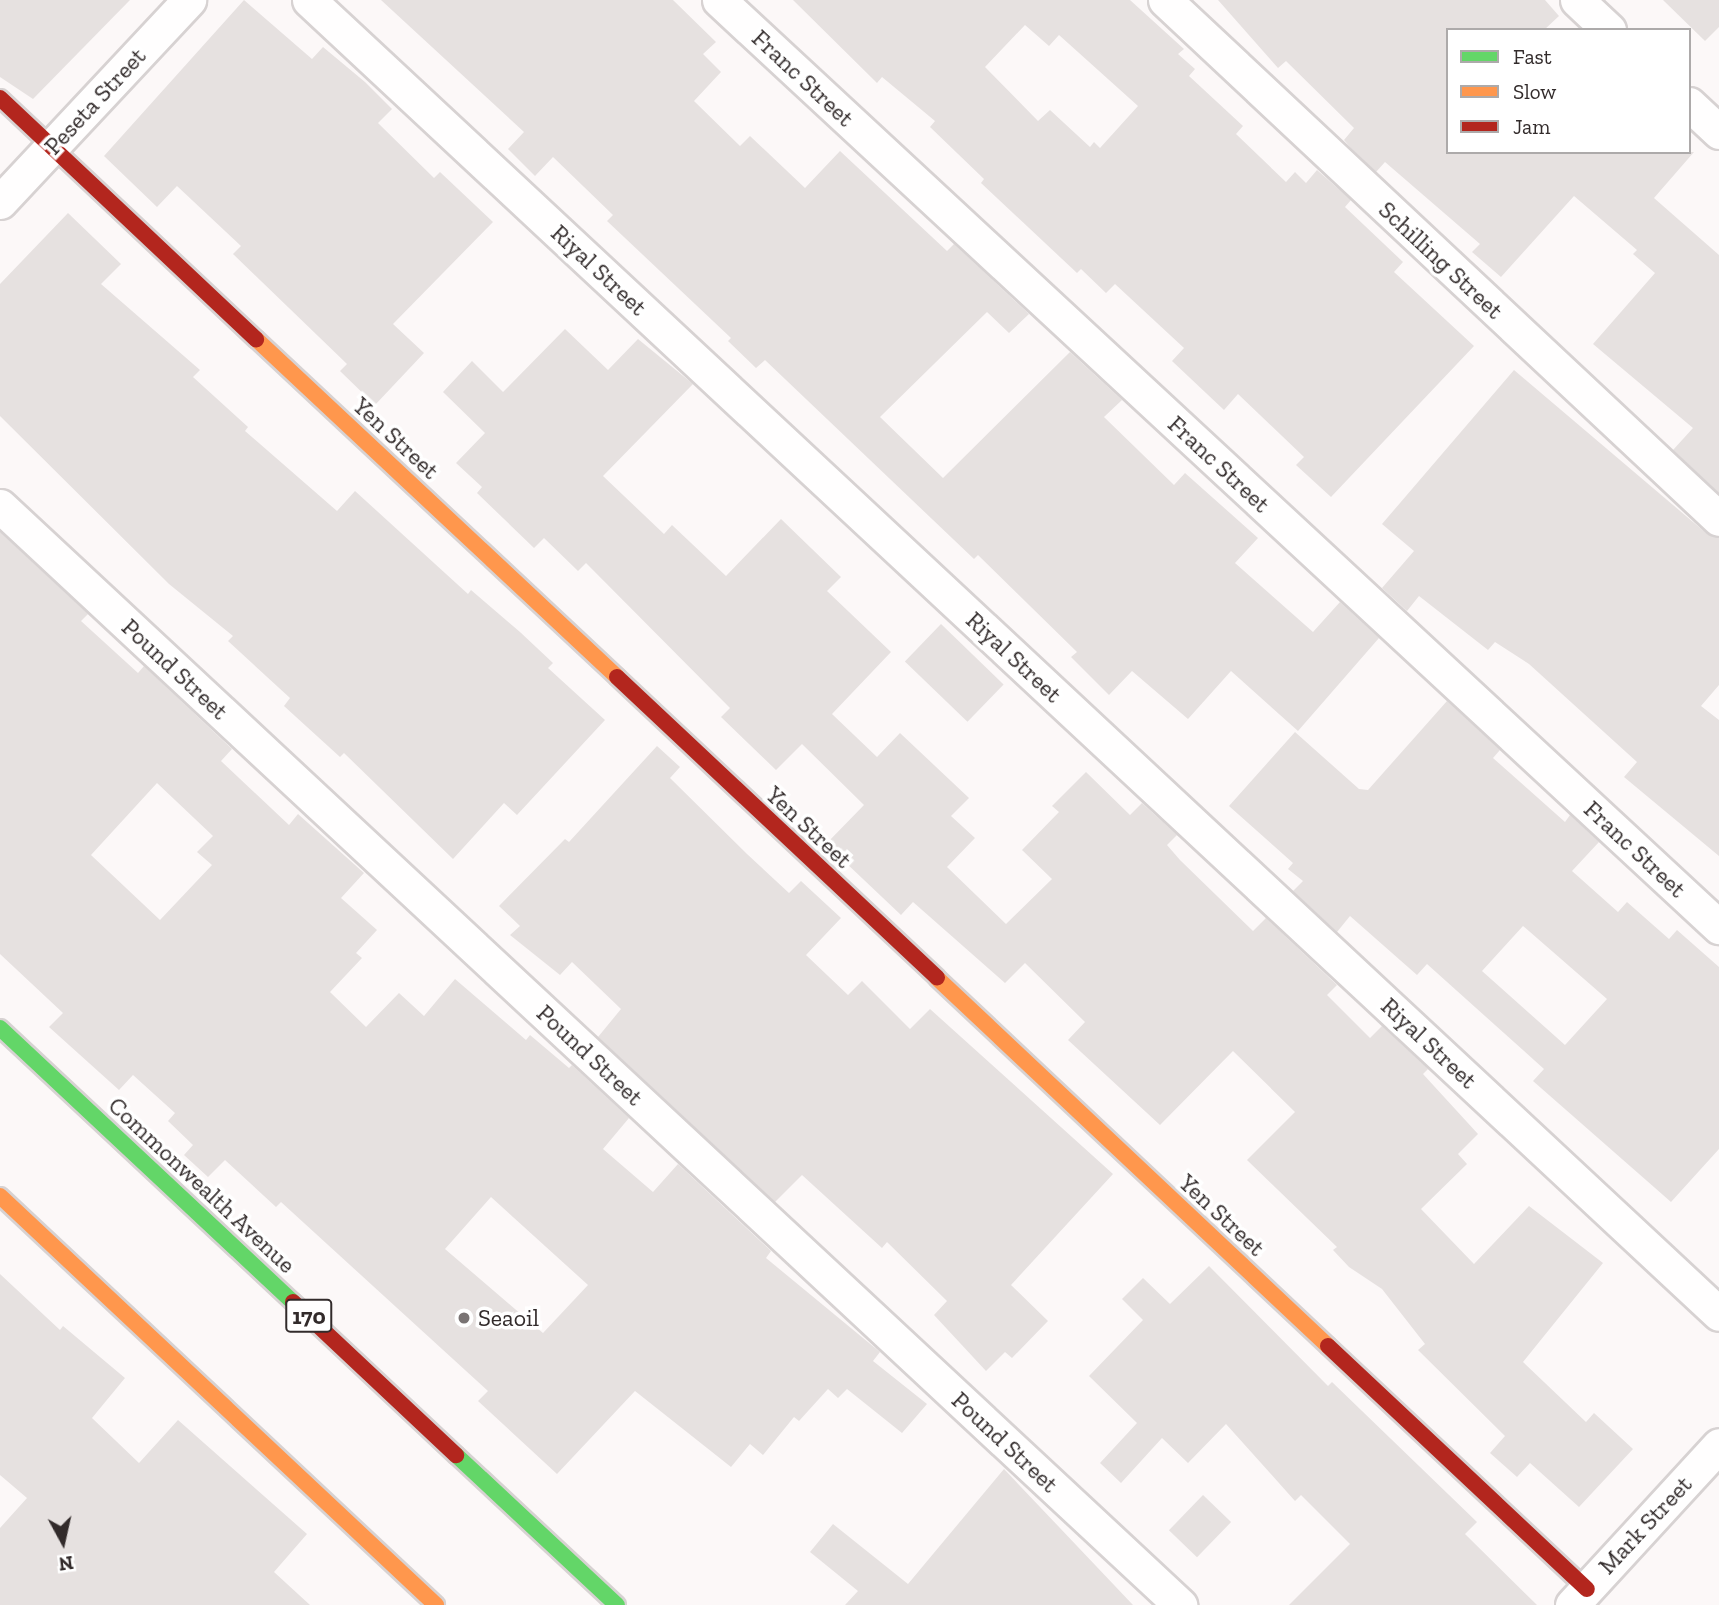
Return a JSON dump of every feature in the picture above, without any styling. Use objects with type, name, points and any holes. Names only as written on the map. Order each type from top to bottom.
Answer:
[{"type":"street","name":"Peseta Street","points":[[0,202],[190,0]]},
{"type":"street","name":"Riyal Street","points":[[309,0],[1719,1314]]},
{"type":"street","name":"Franc Street","points":[[719,0],[1719,927]]},
{"type":"street","name":"Schilling Street","points":[[1165,0],[1719,519]]},
{"type":"street","points":[[1577,0],[1607,28]]},
{"type":"street","name":"Yen Street","points":[[0,98],[1579,1597]]},
{"type":"street","points":[[1691,106],[1719,132]]},
{"type":"street","name":"Pound Street","points":[[0,506],[1180,1605]]},
{"type":"street","name":"Commonwealth Avenue","points":[[0,1028],[617,1605]]},
{"type":"street","points":[[0,1196],[436,1605]]},
{"type":"street","name":"Mark Street","points":[[1579,1597],[1719,1445]]},
{"type":"building","points":[[0,0],[130,0],[33,99],[0,77]]},
{"type":"building","points":[[244,0],[312,59],[323,47],[365,82],[392,109],[378,123],[434,178],[440,172],[493,222],[393,324],[424,353],[375,405],[340,371],[347,364],[233,254],[241,246],[177,186],[157,207],[104,156]]},
{"type":"building","points":[[381,0],[673,0],[716,42],[703,54],[721,72],[694,101],[740,146],[750,136],[805,188],[840,151],[947,251],[954,244],[1029,314],[1009,333],[987,312],[880,417],[943,478],[1070,352],[1122,400],[1104,417],[1174,485],[1185,473],[1258,538],[1235,563],[1313,632],[1340,602],[1379,638],[1298,731],[1231,671],[1188,719],[1132,671],[1109,695],[1071,657],[1077,652],[978,555],[974,559],[765,360],[756,368],[728,341],[731,338],[607,221],[613,215],[553,157],[535,176],[508,149],[524,132]]},
{"type":"building","points":[[793,0],[1130,0],[1184,49],[1178,54],[1195,69],[1189,76],[1243,126],[1236,134],[1286,182],[1295,172],[1306,183],[1317,170],[1351,200],[1345,207],[1403,262],[1394,272],[1474,346],[1331,497],[1296,465],[1304,457],[1238,394],[1224,410],[1172,361],[1184,348],[1115,284],[1106,293],[1081,269],[1077,273],[981,183],[984,179],[930,127],[935,121],[882,77],[877,83]],"holes":[[[1025,25],[1049,46],[1059,35],[1138,106],[1100,148],[1094,142],[1090,147],[1050,110],[1038,121],[985,67]]]},
{"type":"building","points":[[1218,0],[1545,0],[1559,16],[1546,28],[1446,28],[1446,154],[1694,152],[1654,198],[1719,255],[1719,493],[1673,450],[1693,428],[1593,344],[1655,273],[1633,254],[1637,250],[1574,196],[1501,277],[1472,252],[1480,244],[1385,162],[1376,172],[1350,147],[1344,140],[1354,128],[1286,61],[1278,68]]},
{"type":"building","points":[[1663,0],[1719,0],[1719,27],[1705,41]]},
{"type":"building","points":[[68,213],[121,264],[101,284],[200,370],[193,377],[248,427],[245,431],[337,511],[355,491],[468,594],[471,590],[520,632],[553,663],[548,668],[605,720],[517,815],[504,803],[453,859],[344,753],[340,757],[284,706],[290,698],[228,641],[233,636],[169,584],[0,416],[0,284]]},
{"type":"building","points":[[565,329],[608,370],[638,339],[693,384],[603,476],[664,534],[672,525],[726,576],[781,519],[841,577],[827,591],[891,652],[832,714],[877,757],[900,733],[969,798],[951,816],[975,838],[947,867],[1006,924],[1052,879],[1022,850],[1059,812],[1052,806],[1086,772],[1130,815],[1142,803],[1177,835],[1167,845],[1180,860],[1253,931],[1266,918],[1337,985],[1327,995],[1370,1038],[1382,1026],[1428,1069],[1423,1074],[1478,1134],[1458,1154],[1467,1164],[1421,1209],[1474,1264],[1529,1206],[1603,1263],[1523,1362],[1586,1422],[1594,1413],[1633,1449],[1579,1507],[1530,1463],[1517,1477],[1490,1453],[1505,1436],[1418,1350],[1425,1344],[1382,1289],[1349,1267],[1333,1250],[1337,1247],[1247,1160],[1295,1112],[1233,1051],[1160,1125],[1068,1040],[1085,1022],[1025,963],[1005,983],[913,902],[901,915],[826,844],[864,805],[802,744],[776,770],[721,717],[730,708],[586,563],[578,571],[544,538],[534,548],[477,493],[482,487],[456,463],[485,433],[443,392],[472,361],[503,392]]},
{"type":"building","points":[[1514,370],[1706,533],[1719,538],[1719,685],[1701,706],[1719,720],[1719,856],[1624,777],[1637,762],[1529,664],[1495,642],[1488,650],[1419,596],[1407,611],[1382,588],[1414,551],[1382,524]]},
{"type":"building","points":[[0,532],[88,614],[81,621],[138,673],[144,666],[232,749],[221,761],[289,825],[298,814],[364,873],[341,898],[377,930],[356,953],[362,958],[330,992],[366,1027],[399,993],[424,1016],[455,979],[526,1040],[530,1035],[569,1068],[572,1065],[629,1118],[603,1149],[653,1192],[678,1164],[771,1251],[766,1258],[880,1352],[873,1361],[927,1404],[902,1433],[847,1389],[838,1398],[828,1389],[799,1421],[794,1417],[763,1455],[750,1444],[731,1467],[635,1391],[557,1474],[478,1401],[488,1391],[281,1202],[276,1207],[225,1160],[208,1177],[184,1155],[193,1145],[168,1121],[175,1113],[133,1075],[119,1090],[49,1027],[63,1013],[0,954]],"holes":[[[157,783],[213,836],[197,852],[212,865],[160,920],[91,855]],[[491,1197],[588,1285],[543,1333],[445,1249]]]},
{"type":"building","points":[[941,624],[1004,684],[967,722],[905,661]]},
{"type":"building","points":[[1447,701],[1500,750],[1493,758],[1565,822],[1570,815],[1599,842],[1572,871],[1618,912],[1627,902],[1669,939],[1677,930],[1719,967],[1719,1149],[1671,1202],[1533,1081],[1544,1069],[1427,964],[1417,975],[1350,916],[1337,932],[1293,891],[1303,881],[1288,869],[1293,863],[1229,806],[1295,732],[1359,789],[1368,790]],"holes":[[[1523,926],[1607,999],[1565,1045],[1482,971]]]},
{"type":"building","points":[[657,746],[680,767],[670,778],[747,854],[789,893],[801,881],[841,918],[806,955],[848,995],[862,981],[910,1029],[930,1009],[1113,1174],[1011,1285],[1048,1321],[1012,1358],[1005,1352],[986,1371],[934,1315],[947,1301],[887,1242],[882,1248],[802,1175],[775,1202],[598,1037],[621,1009],[572,962],[560,975],[510,935],[520,926],[499,906],[565,839],[569,842]]},
{"type":"building","points":[[1209,1266],[1328,1386],[1332,1382],[1477,1522],[1465,1534],[1537,1605],[1289,1605],[1350,1544],[1301,1495],[1295,1501],[1226,1424],[1188,1463],[1162,1438],[1121,1483],[1100,1463],[1137,1423],[1089,1376],[1143,1320],[1122,1299],[1143,1278],[1170,1304]]},
{"type":"building","points":[[0,1274],[60,1330],[63,1326],[125,1378],[92,1418],[139,1463],[178,1420],[307,1534],[274,1572],[310,1605],[0,1605],[0,1528],[27,1498],[0,1475]]},
{"type":"building","points":[[1004,1469],[1133,1605],[845,1605],[858,1591],[810,1552],[833,1524],[908,1584]]},
{"type":"building","points":[[1203,1495],[1231,1522],[1197,1557],[1169,1530]]},
{"type":"traffic: fast","points":[[0,1028],[293,1302]]},
{"type":"traffic: fast","points":[[456,1455],[617,1605]]},
{"type":"traffic: slow","points":[[256,339],[617,677]]},
{"type":"traffic: slow","points":[[937,978],[1328,1346]]},
{"type":"traffic: slow","points":[[0,1196],[436,1605]]},
{"type":"traffic: jam","points":[[0,98],[256,339]]},
{"type":"traffic: jam","points":[[617,677],[937,978]]},
{"type":"traffic: jam","points":[[293,1302],[456,1455]]},
{"type":"traffic: jam","points":[[1328,1346],[1587,1589]]},
{"type":"place","name":"Seaoil","points":[[464,1318]]}]
